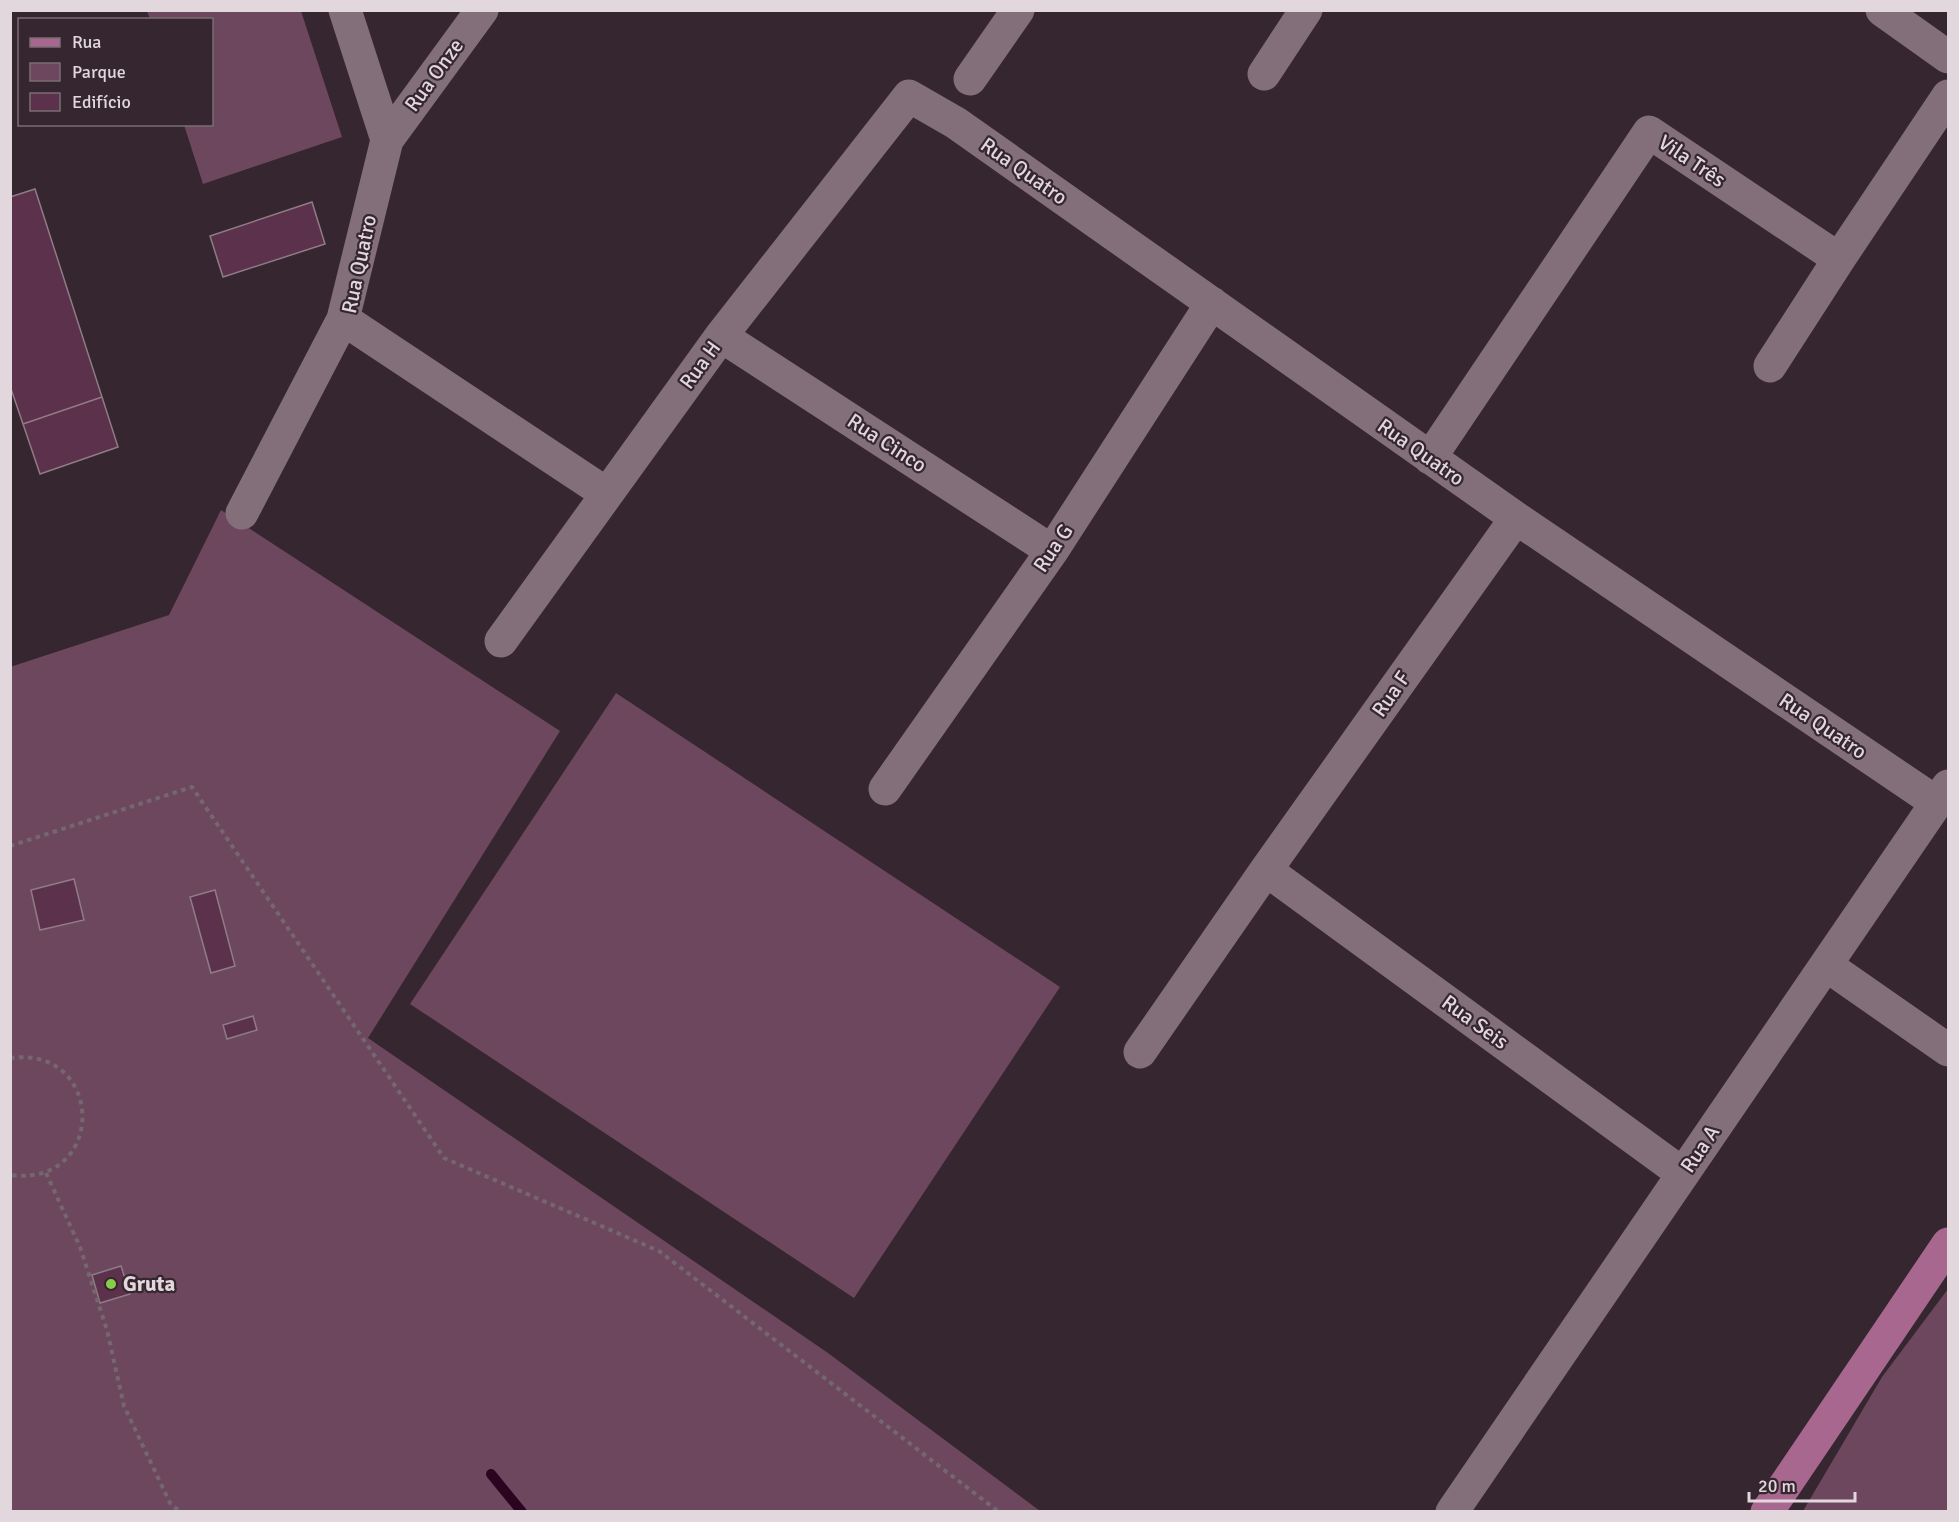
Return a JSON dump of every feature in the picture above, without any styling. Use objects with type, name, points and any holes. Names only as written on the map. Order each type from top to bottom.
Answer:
[{"type":"main road","points":[[1767,1512],[1948,1244]]},
{"type":"street","points":[[345,10],[387,140]]},
{"type":"street","name":"Rua Onze","points":[[387,140],[482,10]]},
{"type":"street","points":[[969,79],[1018,10]]},
{"type":"street","points":[[1264,74],[1306,10]]},
{"type":"street","points":[[1882,10],[1948,57]]},
{"type":"street","name":"Rua Quatro","points":[[909,96],[956,123],[1516,518],[1943,795]]},
{"type":"street","name":"Rua H","points":[[501,641],[722,336],[909,96]]},
{"type":"street","points":[[1770,366],[1948,96]]},
{"type":"street","name":"Vila Três","points":[[1430,458],[1649,132],[1839,259]]},
{"type":"street","name":"Rua Quatro","points":[[387,140],[343,319],[607,494]]},
{"type":"street","name":"Rua G","points":[[885,789],[1052,551],[1212,303]]},
{"type":"street","points":[[242,513],[343,319]]},
{"type":"street","name":"Rua Cinco","points":[[722,336],[1052,551]]},
{"type":"street","name":"Rua F","points":[[1140,1052],[1516,518]]},
{"type":"street","name":"Rua A","points":[[1452,1512],[1943,795]]},
{"type":"street","name":"Rua Seis","points":[[1266,870],[1683,1174]]},
{"type":"street","points":[[1826,965],[1948,1050]]},
{"type":"path","points":[[10,846],[192,787],[444,1158],[659,1251],[999,1512]]},
{"type":"path","points":[[10,1175],[26,1178],[46,1173],[62,1163],[76,1148],[83,1129],[84,1110],[78,1090],[66,1074],[51,1063],[32,1057],[11,1057]]},
{"type":"path","points":[[46,1173],[80,1247],[107,1330],[124,1406],[170,1503],[180,1512]]},
{"type":"green space","points":[[147,11],[301,11],[342,137],[203,184],[184,126],[213,126],[213,18],[150,18]]},
{"type":"green space","points":[[221,510],[560,731],[368,1038],[828,1353],[1040,1511],[11,1511],[10,667],[169,615]]},
{"type":"green space","points":[[616,693],[1060,987],[854,1298],[410,1004]]},
{"type":"green space","points":[[1948,1289],[1948,1511],[1803,1511],[1882,1377]]},
{"type":"building","points":[[35,189],[102,397],[23,424],[10,386],[10,197]]},
{"type":"building","points":[[312,202],[325,244],[223,277],[210,236]]},
{"type":"building","points":[[102,397],[118,447],[40,474],[23,424]]},
{"type":"building","points":[[74,879],[84,920],[40,930],[31,890]]},
{"type":"building","points":[[215,890],[235,966],[211,973],[190,897]]},
{"type":"building","points":[[253,1016],[257,1030],[227,1039],[223,1025]]},
{"type":"building","name":"Gruta","points":[[121,1266],[130,1294],[100,1303],[92,1275]]},
{"type":"waterway","points":[[491,1474],[522,1512]]},
{"type":"place","name":"Gruta","points":[[111,1284]]}]
